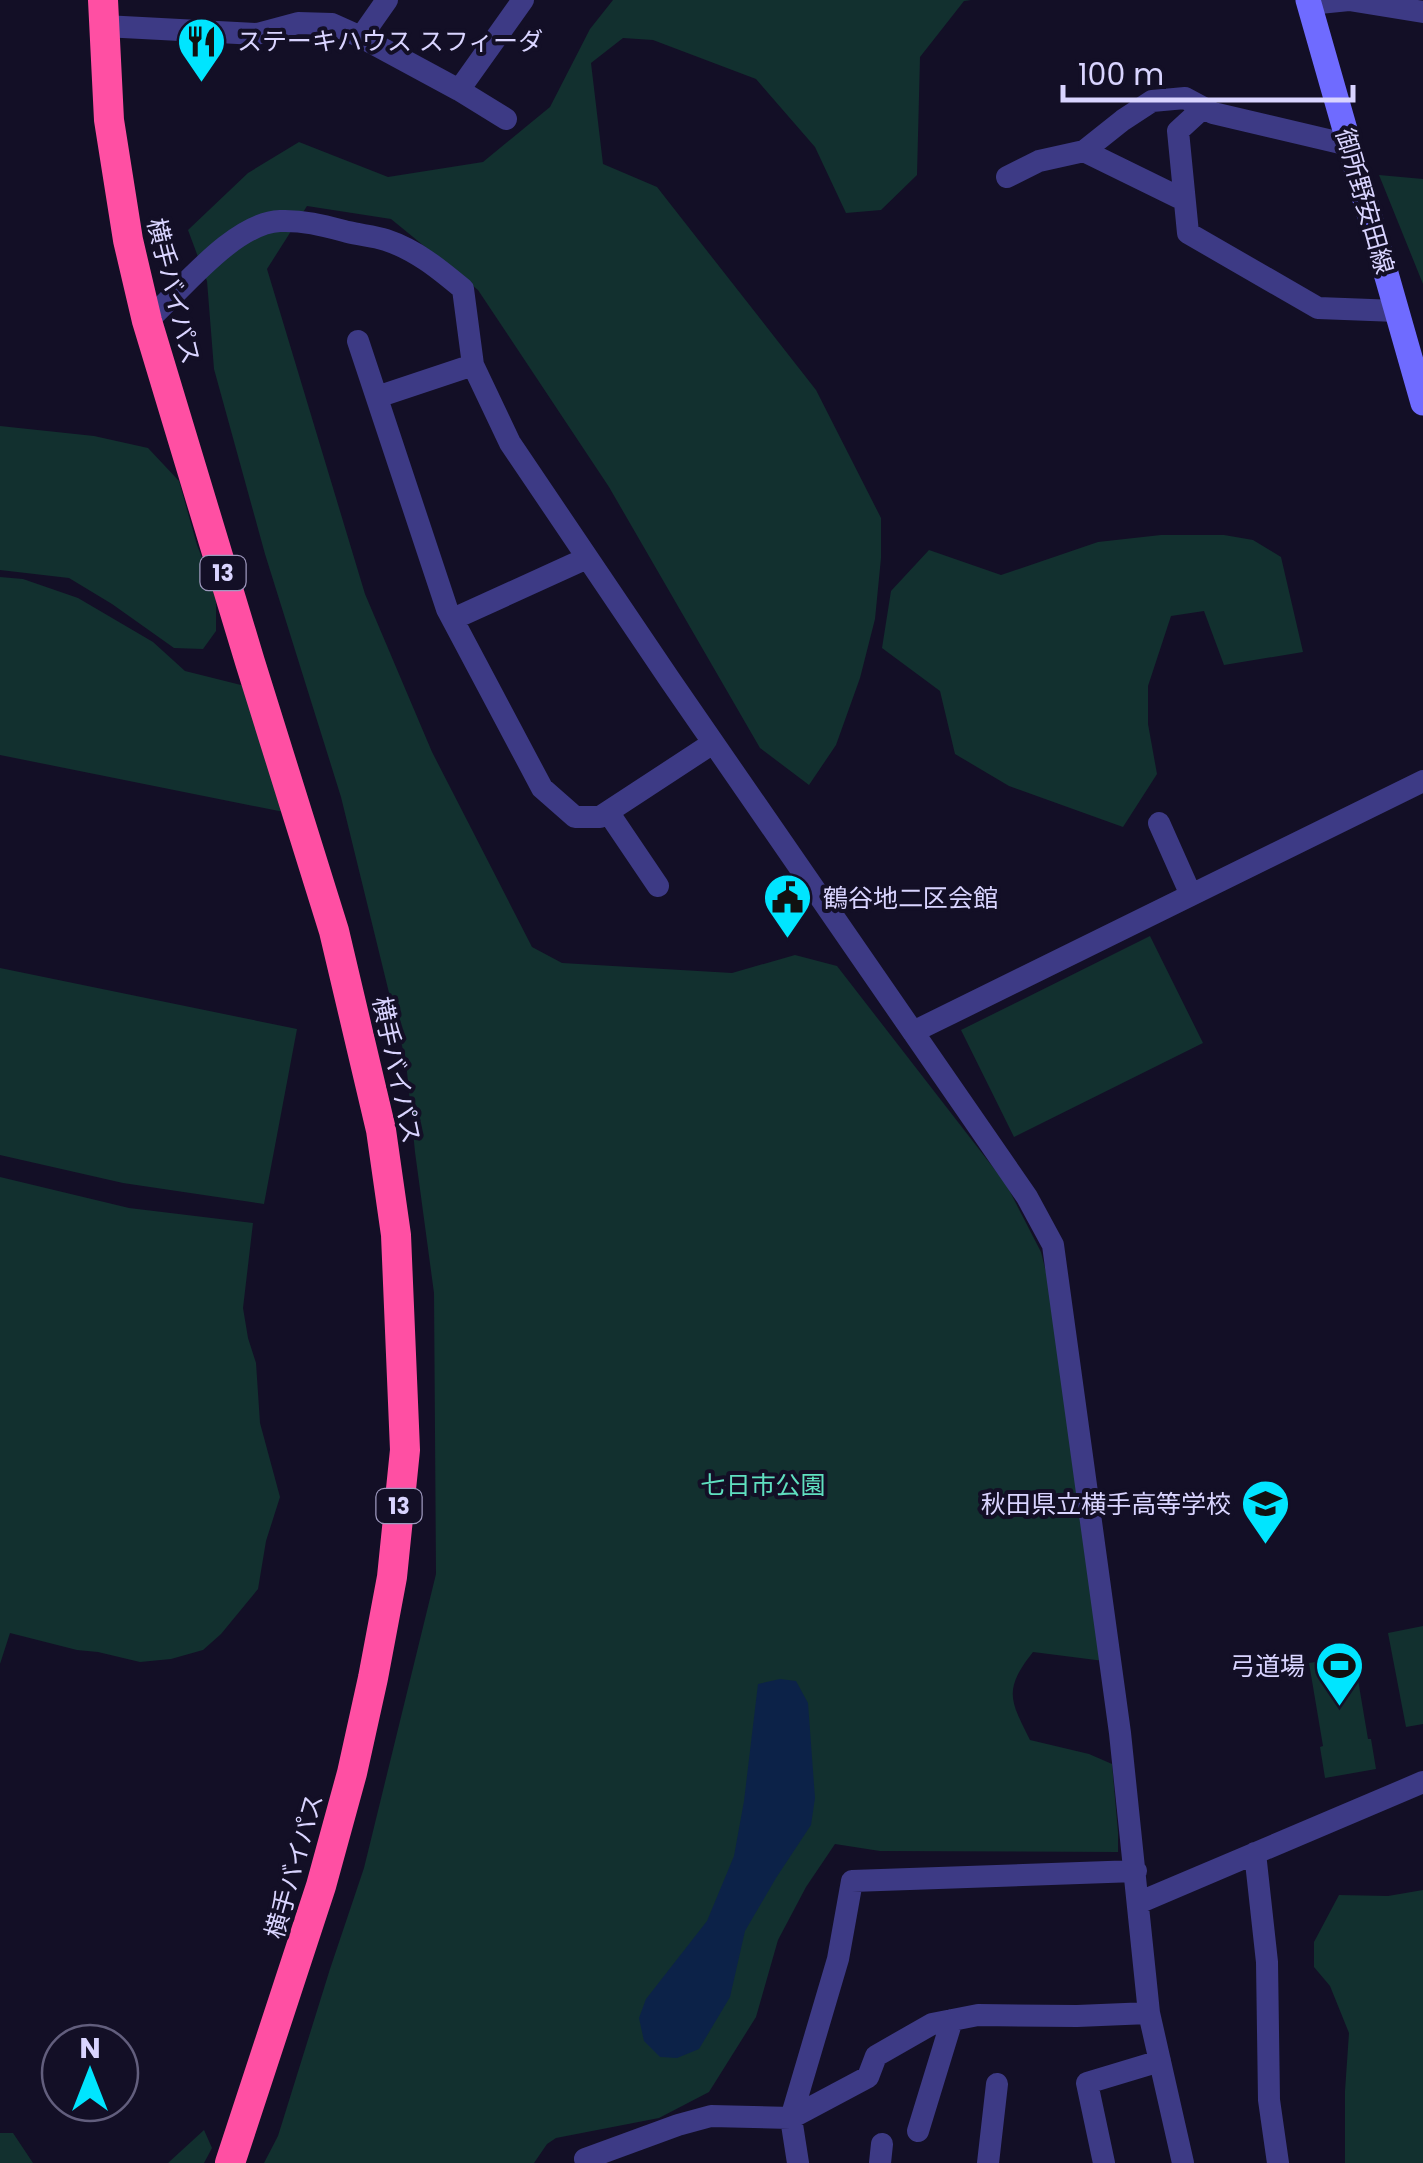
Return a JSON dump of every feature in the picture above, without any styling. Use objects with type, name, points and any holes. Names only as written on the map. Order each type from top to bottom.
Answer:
[{"type":"highway","name":"横手バイパス","points":[[104,13],[109,120],[128,240],[147,320],[334,930],[381,1130],[396,1235],[404,1450],[392,1577],[352,1773],[321,1886],[230,2163]]},
{"type":"main road","name":"御所野安田線","points":[[1309,2],[1423,403]]},
{"type":"street","points":[[361,37],[388,0]]},
{"type":"street","points":[[459,90],[523,0]]},
{"type":"street","points":[[1309,2],[1349,0],[1423,12]]},
{"type":"street","points":[[104,13],[257,34],[298,23],[332,24],[506,119]]},
{"type":"street","points":[[1007,178],[1038,161],[1084,151],[1152,102],[1185,98],[1213,113],[1349,145]]},
{"type":"street","points":[[1203,108],[1178,131],[1188,233],[1318,308],[1396,311]]},
{"type":"street","points":[[1084,151],[1184,200]]},
{"type":"street","points":[[147,320],[199,267],[249,232],[276,220],[311,222],[386,240],[430,261],[463,289],[473,365],[510,443],[1027,1197],[1052,1245],[1120,1733],[1149,2013],[1183,2163]]},
{"type":"street","points":[[358,341],[453,620],[542,788],[575,817],[600,817],[713,743]]},
{"type":"street","points":[[376,398],[473,365]]},
{"type":"street","points":[[453,620],[588,558]]},
{"type":"street","points":[[913,1032],[1423,781]]},
{"type":"street","points":[[608,812],[658,886]]},
{"type":"street","points":[[1159,824],[1191,895]]},
{"type":"street","points":[[1138,1903],[1423,1782]]},
{"type":"street","points":[[1255,1853],[1267,1962],[1270,2100],[1278,2163]]},
{"type":"street","points":[[798,2163],[791,2118],[838,1960],[852,1881],[1136,1871]]},
{"type":"street","points":[[585,2159],[711,2116],[791,2118],[868,2077],[876,2056],[932,2024],[978,2015],[1149,2013]]},
{"type":"street","points":[[918,2130],[952,2020]]},
{"type":"street","points":[[1104,2163],[1087,2083],[1160,2061]]},
{"type":"street","points":[[988,2163],[997,2084]]},
{"type":"green space","name":"七日市公園","points":[[613,0],[971,0],[964,1],[920,57],[917,175],[881,210],[846,213],[815,147],[756,79],[653,40],[623,38],[591,63],[603,164],[657,187],[816,390],[881,518],[875,619],[860,678],[836,745],[809,785],[760,748],[609,487],[478,290],[391,219],[307,206],[267,269],[365,594],[432,752],[532,947],[562,963],[732,973],[795,955],[837,966],[1006,1184],[1041,1252],[1053,1300],[1104,1661],[1033,1652],[1017,1676],[1014,1705],[1030,1740],[1089,1754],[1112,1764],[1118,1852],[880,1851],[835,1844],[778,1940],[756,2017],[709,2092],[659,2118],[556,2138],[534,2163],[264,2163],[278,2136],[364,1868],[436,1574],[434,1293],[406,1062],[341,797],[265,554],[214,369],[207,281],[188,230],[248,173],[299,142],[388,177],[483,162],[550,107],[590,29]]},
{"type":"green space","points":[[1379,175],[1423,179],[1423,284]]},
{"type":"green space","points":[[0,426],[94,436],[148,448],[179,481],[216,594],[216,631],[203,649],[174,648],[69,578],[0,570]]},
{"type":"green space","points":[[1161,535],[1224,535],[1253,540],[1281,557],[1303,652],[1224,665],[1204,611],[1171,616],[1148,686],[1148,724],[1157,774],[1123,827],[1009,786],[955,754],[940,691],[882,648],[891,591],[929,550],[1001,575],[1098,542]]},
{"type":"green space","points":[[0,577],[23,579],[78,598],[153,642],[185,671],[245,686],[289,813],[0,755]]},
{"type":"green space","points":[[1150,936],[1203,1043],[1014,1137],[961,1030]]},
{"type":"green space","points":[[0,968],[297,1029],[264,1204],[123,1183],[0,1155]]},
{"type":"green space","points":[[0,1177],[129,1208],[253,1223],[243,1308],[256,1363],[260,1423],[280,1497],[266,1541],[258,1589],[203,1650],[140,1662],[10,1633],[0,1664]]},
{"type":"green space","points":[[1423,1626],[1423,1724],[1406,1727],[1388,1633]]},
{"type":"green space","name":"弓道場","points":[[1354,1656],[1376,1769],[1325,1778],[1309,1663]]},
{"type":"green space","points":[[1423,1890],[1423,2163],[1345,2163],[1349,2033],[1330,1986],[1314,1967],[1314,1942],[1339,1895],[1388,1896]]},
{"type":"green space","points":[[204,2130],[212,2148],[204,2163],[168,2163]]},
{"type":"green space","points":[[0,2133],[13,2133],[33,2163],[0,2163]]},
{"type":"water","points":[[780,1679],[796,1681],[808,1703],[815,1798],[811,1825],[745,1931],[730,1997],[699,2049],[677,2058],[660,2057],[644,2041],[639,2018],[646,1999],[707,1921],[734,1856],[758,1684]]},
{"type":"place","name":"ステーキハウス スフィーダ","points":[[202,84]]},
{"type":"place","name":"鶴谷地二区会館","points":[[788,940]]},
{"type":"place","name":"秋田県立横手高等学校","points":[[1266,1546]]},
{"type":"place","name":"弓道場","points":[[1340,1708]]}]
